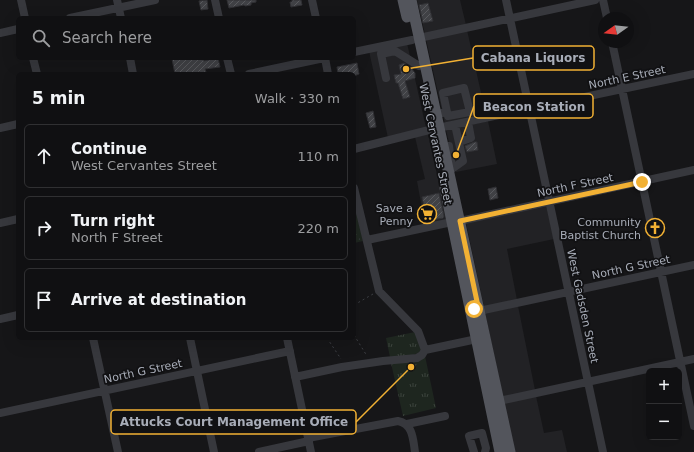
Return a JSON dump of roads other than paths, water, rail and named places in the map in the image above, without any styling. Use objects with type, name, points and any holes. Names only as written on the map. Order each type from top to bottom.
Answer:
[{"type":"main road","name":"West Cervantes Street","points":[[403,0],[415,39],[442,113],[436,129],[446,147],[451,169],[462,267],[500,452]]},
{"type":"main road","name":"West Cervantes Street","points":[[411,0],[419,66],[436,129],[456,222],[479,311],[510,452]]},
{"type":"main road","points":[[462,267],[467,278],[474,308],[479,311]]},
{"type":"main road","points":[[477,339],[482,344],[490,377],[495,383]]},
{"type":"street","points":[[21,0],[25,16]]},
{"type":"street","points":[[77,16],[118,4],[155,0]]},
{"type":"street","points":[[215,0],[219,16]]},
{"type":"street","points":[[312,0],[316,16]]},
{"type":"street","name":"West Gadsden Street","points":[[506,0],[603,452]]},
{"type":"street","points":[[356,52],[388,49],[415,39],[595,0]]},
{"type":"street","points":[[603,0],[606,12]]},
{"type":"street","points":[[118,4],[121,16]]},
{"type":"street","points":[[0,33],[16,29]]},
{"type":"street","points":[[613,48],[694,426]]},
{"type":"street","points":[[388,49],[395,51],[419,66]]},
{"type":"street","points":[[386,78],[382,54],[388,49]]},
{"type":"street","points":[[34,60],[36,72]]},
{"type":"street","points":[[130,60],[133,72]]},
{"type":"street","points":[[228,60],[230,72]]},
{"type":"street","points":[[258,72],[315,60]]},
{"type":"street","points":[[324,60],[328,72]]},
{"type":"street","name":"North E Street","points":[[356,149],[436,129],[469,126],[530,110],[694,74]]},
{"type":"street","points":[[464,88],[470,112],[448,116],[442,113],[443,93],[464,88]]},
{"type":"street","points":[[451,169],[463,161],[456,128],[456,114]]},
{"type":"street","points":[[0,128],[16,124]]},
{"type":"street","points":[[446,147],[459,144],[471,138],[469,126]]},
{"type":"street","name":"North F Street","points":[[367,240],[694,170]]},
{"type":"street","points":[[356,196],[379,291],[418,331],[425,350]]},
{"type":"street","points":[[0,223],[16,219]]},
{"type":"street","name":"North G Street","points":[[479,311],[694,265]]},
{"type":"street","points":[[0,318],[16,315]]},
{"type":"street","points":[[295,377],[342,367],[417,358],[422,355],[425,350],[477,339]]},
{"type":"street","points":[[93,340],[118,452]]},
{"type":"street","points":[[190,340],[214,452]]},
{"type":"street","points":[[287,340],[311,452]]},
{"type":"street","name":"North G Street","points":[[0,413],[290,351]]},
{"type":"street","points":[[499,401],[694,359]]},
{"type":"street","points":[[259,452],[393,421],[407,424],[445,416]]},
{"type":"street","points":[[407,424],[410,429],[416,452]]},
{"type":"street","points":[[474,452],[469,436],[482,433],[486,448],[485,452]]},
{"type":"place","name":"Cabana Liquors","points":[[406,69]]},
{"type":"place","name":"Beacon Station","points":[[456,155]]},
{"type":"place","name":"Save a Penny","points":[[427,214]]},
{"type":"place","name":"Community Baptist Church","points":[[655,228]]},
{"type":"place","name":"Attucks Court Management Office","points":[[411,367]]}]
